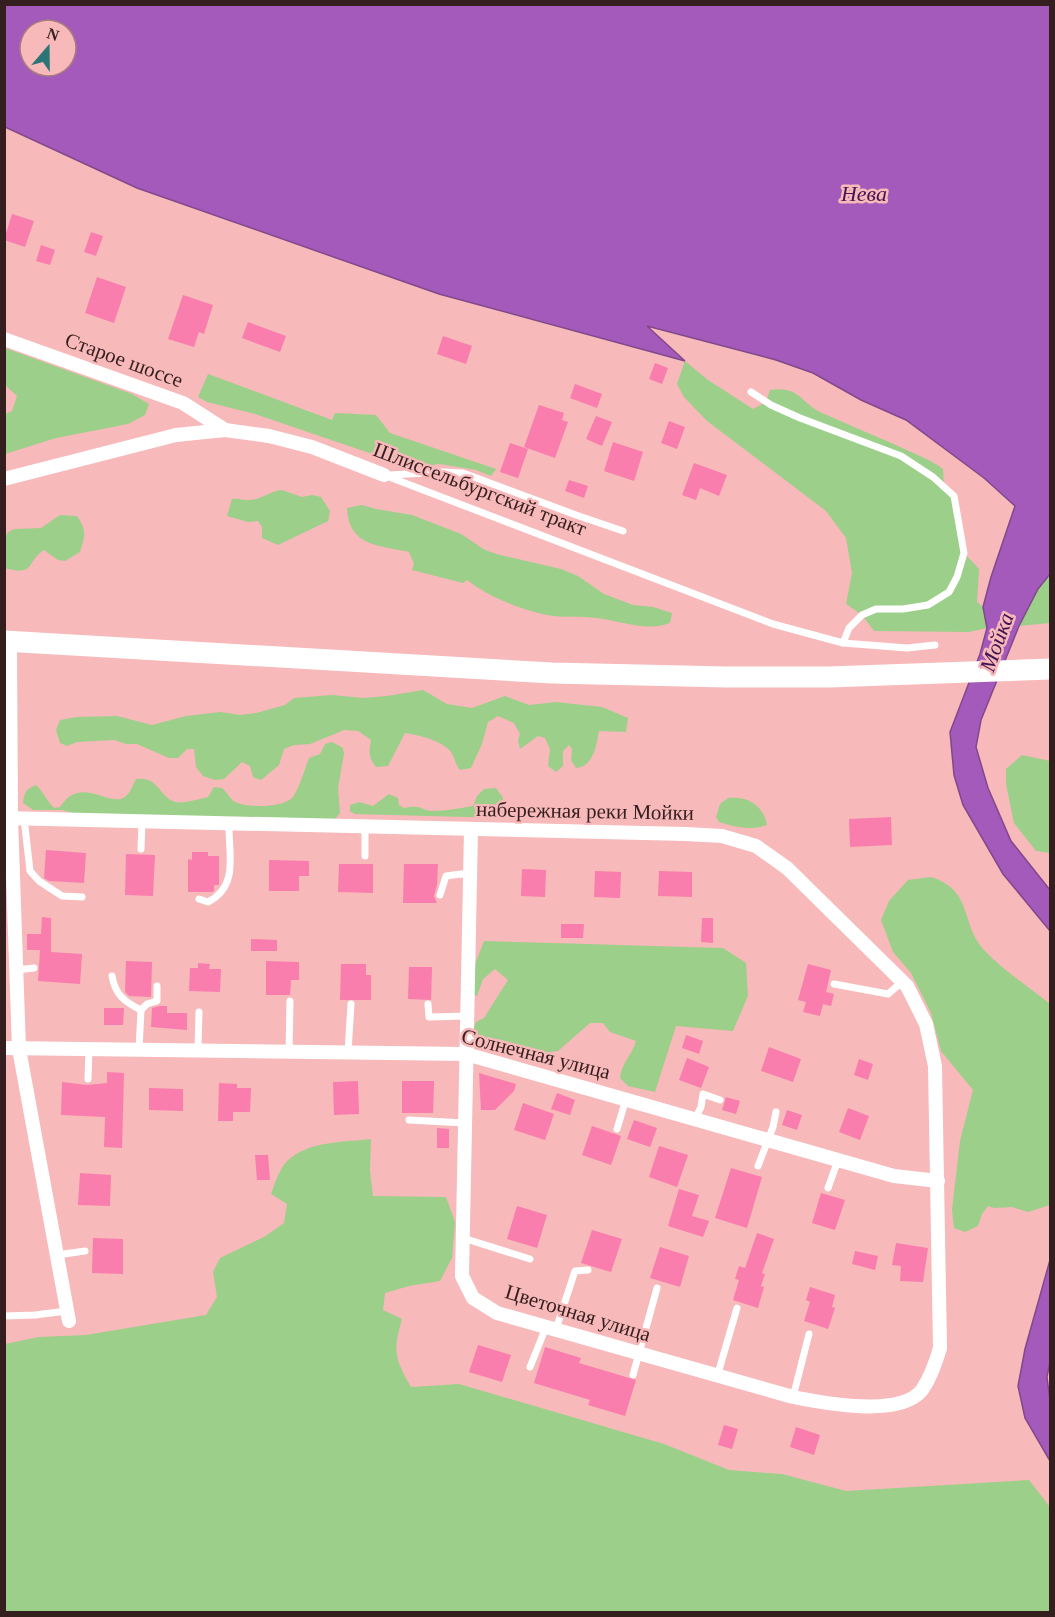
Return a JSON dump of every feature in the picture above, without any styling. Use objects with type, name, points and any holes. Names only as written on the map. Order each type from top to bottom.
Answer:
[{"type":"main road","points":[[7,641],[552,673],[829,677],[1050,669]]},
{"type":"street","name":"Старое шоссе","points":[[4,339],[183,404],[225,430]]},
{"type":"street","name":"Шлиссельбургский тракт","points":[[4,479],[176,435],[225,430],[269,436],[312,447],[384,475]]},
{"type":"street","points":[[7,641],[7,709],[13,818],[16,970],[12,1048],[68,1316]]},
{"type":"street","name":"набережная реки Мойки","points":[[13,818],[686,834],[722,836],[756,846],[787,868],[907,986],[926,1024],[935,1066],[938,1181]]},
{"type":"street","name":"Цветочная улица","points":[[471,830],[462,1276],[473,1298],[497,1313],[793,1397],[835,1404],[879,1406],[903,1401],[921,1391],[933,1370],[940,1348],[938,1181]]},
{"type":"street","name":"Солнечная улица","points":[[12,1048],[466,1054],[894,1176],[938,1181]]},
{"type":"lane","points":[[751,392],[771,405],[800,418],[902,456],[933,477],[954,496],[964,553],[957,577],[949,592],[928,604],[903,609],[876,609],[862,615],[849,628],[843,643]]},
{"type":"lane","points":[[384,475],[463,473],[623,531]]},
{"type":"lane","name":"Шлиссельбургский тракт","points":[[384,475],[773,624],[843,643],[907,648],[935,645]]},
{"type":"lane","points":[[13,818],[30,871],[39,881],[62,896],[82,897]]},
{"type":"lane","points":[[141,849],[142,821]]},
{"type":"lane","points":[[199,899],[208,902],[216,898],[226,885],[231,873],[229,824]]},
{"type":"lane","points":[[365,827],[365,856]]},
{"type":"lane","points":[[440,895],[446,876],[470,875]]},
{"type":"lane","points":[[16,970],[34,968]]},
{"type":"lane","points":[[112,976],[114,989],[125,1002],[141,1010]]},
{"type":"lane","points":[[834,984],[888,994],[902,982]]},
{"type":"lane","points":[[139,1050],[141,1010],[147,1004],[157,1001],[157,986]]},
{"type":"lane","points":[[289,1052],[290,1001]]},
{"type":"lane","points":[[348,1052],[351,1004]]},
{"type":"lane","points":[[428,1004],[429,1017],[467,1016]]},
{"type":"lane","points":[[198,1050],[199,1012]]},
{"type":"lane","points":[[88,1079],[89,1049]]},
{"type":"lane","points":[[695,1119],[701,1107],[703,1094],[720,1100]]},
{"type":"lane","points":[[616,1129],[626,1099]]},
{"type":"lane","points":[[758,1166],[773,1127],[776,1112]]},
{"type":"lane","points":[[409,1120],[465,1123]]},
{"type":"lane","points":[[828,1188],[838,1160]]},
{"type":"lane","points":[[463,1238],[530,1259]]},
{"type":"lane","points":[[57,1255],[85,1251]]},
{"type":"lane","points":[[530,1367],[551,1328],[575,1271],[588,1270]]},
{"type":"lane","points":[[633,1375],[657,1288]]},
{"type":"lane","points":[[717,1377],[738,1308]]},
{"type":"lane","points":[[4,1316],[68,1316]]},
{"type":"lane","points":[[793,1397],[809,1334]]},
{"type":"green space","points":[[5,348],[132,394],[149,404],[145,415],[128,424],[56,438],[5,454],[5,414],[12,411],[17,396],[5,385]]},
{"type":"green space","points":[[685,361],[708,380],[753,409],[766,402],[770,390],[780,389],[794,392],[822,413],[923,457],[943,469],[944,487],[954,496],[964,553],[979,569],[977,602],[983,607],[987,628],[969,632],[874,631],[862,615],[846,604],[852,573],[846,538],[826,511],[707,421],[684,397],[677,384]]},
{"type":"green space","points":[[208,374],[332,420],[335,413],[376,415],[390,433],[496,469],[491,476],[476,470],[440,464],[417,467],[255,414],[207,402],[198,397]]},
{"type":"green space","points":[[282,490],[302,497],[312,495],[321,497],[330,511],[328,521],[278,545],[262,538],[262,527],[258,521],[248,522],[227,516],[232,499],[252,500]]},
{"type":"green space","points":[[362,505],[412,515],[461,534],[485,550],[561,569],[578,576],[604,594],[633,605],[653,607],[672,613],[670,623],[643,626],[597,618],[547,615],[505,602],[467,580],[463,583],[412,570],[414,564],[409,552],[368,542],[353,530],[347,508]]},
{"type":"green space","points":[[60,515],[77,516],[80,521],[84,534],[80,552],[65,561],[58,560],[44,550],[22,571],[5,568],[5,538],[8,532],[14,529],[41,528]]},
{"type":"green space","points":[[1050,574],[1050,623],[1019,626],[1038,589]]},
{"type":"green space","points":[[423,690],[447,704],[472,708],[505,696],[529,705],[556,702],[602,707],[628,718],[626,732],[599,731],[590,759],[576,768],[571,760],[572,749],[569,745],[563,751],[563,766],[556,772],[548,766],[550,749],[545,738],[538,736],[520,749],[518,740],[520,734],[514,723],[498,716],[488,722],[482,744],[471,768],[460,770],[451,752],[442,744],[405,733],[388,766],[376,767],[370,754],[371,740],[358,731],[344,730],[310,744],[294,745],[284,749],[279,765],[261,780],[253,777],[250,766],[242,762],[224,779],[215,780],[203,776],[196,767],[194,749],[187,749],[178,758],[169,758],[137,744],[126,744],[114,740],[77,742],[67,746],[60,743],[56,730],[60,720],[77,717],[117,716],[152,725],[186,716],[220,712],[240,715],[256,713],[285,705],[294,698],[332,695],[363,698]]},
{"type":"green space","points":[[332,742],[343,748],[344,754],[338,788],[340,813],[333,822],[90,818],[62,810],[33,810],[23,803],[26,792],[36,785],[54,808],[60,807],[68,797],[77,793],[86,792],[120,799],[128,794],[136,779],[144,779],[154,783],[169,799],[175,802],[208,797],[214,787],[222,788],[233,801],[241,804],[274,805],[293,797],[309,758],[320,754],[325,744]]},
{"type":"green space","points":[[1022,755],[1050,761],[1050,853],[1036,851],[1014,823],[1006,784],[1006,769]]},
{"type":"green space","points":[[496,788],[503,798],[503,806],[508,809],[501,818],[355,814],[350,811],[350,805],[359,802],[373,806],[389,794],[398,798],[399,805],[404,808],[418,807],[433,811],[473,806],[477,796],[484,789]]},
{"type":"green space","points":[[728,798],[748,800],[754,803],[762,812],[767,825],[749,828],[719,822],[716,817],[720,804]]},
{"type":"green space","points":[[931,877],[945,883],[961,900],[972,931],[986,952],[1050,1004],[1050,1205],[1028,1212],[1012,1207],[988,1206],[978,1226],[965,1232],[954,1228],[952,1210],[960,1141],[973,1090],[941,1051],[931,1013],[911,973],[893,952],[881,920],[889,901],[908,880]]},
{"type":"green space","points":[[484,941],[723,948],[746,963],[748,996],[733,1031],[676,1026],[655,1092],[628,1086],[620,1078],[622,1068],[636,1041],[610,1032],[603,1023],[590,1023],[558,1051],[530,1055],[474,1044],[472,1034],[476,1022],[484,1018],[508,980],[495,969],[483,979],[477,996],[472,994],[475,964]]},
{"type":"green space","points":[[371,1139],[370,1171],[373,1196],[446,1197],[455,1222],[452,1258],[440,1281],[385,1293],[383,1310],[402,1319],[396,1346],[397,1354],[398,1361],[411,1387],[459,1384],[664,1444],[729,1470],[782,1474],[846,1491],[1029,1480],[1050,1507],[1050,1612],[5,1612],[5,1344],[39,1337],[86,1335],[206,1315],[217,1297],[213,1272],[220,1258],[264,1237],[284,1223],[287,1204],[271,1194],[284,1164],[300,1152],[320,1145]]},
{"type":"water","name":"Нева","points":[[5,5],[1050,5],[1050,574],[1038,589],[1019,626],[981,720],[976,747],[988,788],[1011,841],[1050,890],[1050,931],[1003,874],[963,805],[954,775],[950,732],[980,654],[987,628],[983,607],[1015,506],[984,478],[906,420],[861,400],[813,373],[776,360],[647,326],[685,361],[439,294],[137,188],[5,127]]},
{"type":"water","points":[[1050,1260],[1050,1362],[1047,1377],[1050,1401],[1050,1461],[1025,1418],[1018,1386],[1025,1349]]},
{"type":"building","points":[[12,214],[34,221],[25,247],[4,240]]},
{"type":"building","points":[[91,232],[103,236],[96,256],[84,252]]},
{"type":"building","points":[[41,245],[55,250],[50,265],[36,261]]},
{"type":"building","points":[[97,277],[126,287],[114,323],[85,313]]},
{"type":"building","points":[[183,295],[213,305],[204,334],[199,332],[194,347],[168,339]]},
{"type":"building","points":[[248,322],[286,336],[280,352],[242,338]]},
{"type":"building","points":[[443,336],[472,346],[466,364],[437,354]]},
{"type":"building","points":[[655,363],[668,368],[662,384],[649,379]]},
{"type":"building","points":[[575,384],[602,394],[597,408],[570,398]]},
{"type":"building","points":[[539,405],[564,413],[562,420],[568,422],[555,458],[524,447]]},
{"type":"building","points":[[596,416],[612,422],[602,446],[586,439]]},
{"type":"building","points":[[669,421],[685,427],[677,449],[661,443]]},
{"type":"building","points":[[613,442],[643,452],[634,481],[604,471]]},
{"type":"building","points":[[510,443],[528,449],[518,478],[500,472]]},
{"type":"building","points":[[694,463],[727,475],[719,496],[700,488],[696,500],[682,495]]},
{"type":"building","points":[[569,480],[588,486],[584,498],[565,491]]},
{"type":"building","points":[[891,817],[892,845],[850,847],[849,819]]},
{"type":"building","points":[[46,850],[86,853],[84,883],[49,881],[44,878]]},
{"type":"building","points":[[192,852],[208,852],[208,856],[219,856],[219,885],[214,885],[214,891],[188,892],[188,859],[192,860]]},
{"type":"building","points":[[126,854],[155,855],[153,896],[125,895]]},
{"type":"building","points":[[269,860],[309,861],[309,876],[299,876],[299,891],[269,891]]},
{"type":"building","points":[[339,864],[373,864],[373,893],[338,892]]},
{"type":"building","points":[[404,864],[438,864],[434,896],[437,903],[403,903]]},
{"type":"building","points":[[522,869],[546,870],[545,897],[521,896]]},
{"type":"building","points":[[595,871],[621,872],[620,898],[594,897]]},
{"type":"building","points":[[659,871],[692,872],[692,897],[658,896]]},
{"type":"building","points":[[42,917],[51,918],[51,952],[82,954],[80,984],[38,981],[40,950],[27,950],[27,934],[41,934]]},
{"type":"building","points":[[702,918],[713,918],[713,943],[701,942]]},
{"type":"building","points":[[561,924],[584,924],[583,938],[561,938]]},
{"type":"building","points":[[251,939],[277,940],[277,951],[251,951]]},
{"type":"building","points":[[126,961],[152,962],[151,997],[129,996],[125,992]]},
{"type":"building","points":[[266,961],[299,962],[299,980],[291,980],[290,995],[266,995]]},
{"type":"building","points":[[198,963],[210,964],[209,969],[221,969],[220,992],[189,991],[190,968],[198,968]]},
{"type":"building","points":[[341,964],[366,964],[366,975],[371,975],[371,1000],[340,1000]]},
{"type":"building","points":[[808,964],[831,970],[826,992],[834,994],[831,1006],[823,1004],[820,1016],[803,1012],[806,1002],[798,1000]]},
{"type":"building","points":[[409,967],[432,967],[431,1000],[408,999]]},
{"type":"building","points":[[167,1006],[167,1013],[187,1013],[187,1030],[151,1027],[152,1008]]},
{"type":"building","points":[[104,1008],[124,1008],[123,1025],[104,1025]]},
{"type":"building","points":[[686,1035],[703,1041],[699,1054],[682,1048]]},
{"type":"building","points":[[769,1047],[801,1059],[793,1082],[761,1071]]},
{"type":"building","points":[[687,1058],[709,1067],[701,1088],[679,1080]]},
{"type":"building","points":[[859,1059],[873,1064],[868,1080],[854,1075]]},
{"type":"building","points":[[107,1072],[124,1073],[122,1148],[104,1147],[105,1117],[61,1115],[62,1082],[87,1085],[107,1083]]},
{"type":"building","points":[[479,1073],[516,1084],[514,1091],[495,1110],[481,1110]]},
{"type":"building","points":[[358,1081],[359,1114],[334,1115],[333,1082]]},
{"type":"building","points":[[402,1081],[434,1081],[433,1113],[402,1113]]},
{"type":"building","points":[[219,1083],[237,1084],[237,1088],[251,1088],[250,1112],[233,1112],[233,1121],[218,1121]]},
{"type":"building","points":[[149,1088],[183,1089],[183,1111],[149,1110]]},
{"type":"building","points":[[557,1093],[575,1100],[570,1115],[551,1109]]},
{"type":"building","points":[[726,1097],[740,1101],[736,1114],[722,1110]]},
{"type":"building","points":[[523,1103],[554,1114],[545,1140],[514,1130]]},
{"type":"building","points":[[848,1108],[869,1116],[860,1140],[839,1132]]},
{"type":"building","points":[[787,1110],[802,1115],[797,1130],[782,1125]]},
{"type":"building","points":[[634,1120],[657,1128],[650,1147],[627,1139]]},
{"type":"building","points":[[592,1126],[621,1136],[611,1165],[582,1155]]},
{"type":"building","points":[[437,1128],[449,1129],[449,1148],[437,1148]]},
{"type":"building","points":[[659,1146],[688,1155],[677,1187],[649,1177]]},
{"type":"building","points":[[255,1155],[268,1155],[270,1180],[257,1180]]},
{"type":"building","points":[[731,1168],[762,1177],[747,1228],[715,1218]]},
{"type":"building","points":[[80,1173],[111,1175],[110,1206],[78,1205]]},
{"type":"building","points":[[679,1189],[699,1195],[692,1216],[709,1221],[703,1237],[668,1226]]},
{"type":"building","points":[[821,1193],[845,1200],[835,1230],[812,1223]]},
{"type":"building","points":[[517,1206],[547,1215],[537,1248],[507,1239]]},
{"type":"building","points":[[592,1230],[622,1239],[611,1272],[581,1263]]},
{"type":"building","points":[[757,1233],[774,1239],[762,1273],[765,1274],[761,1286],[764,1287],[758,1308],[733,1300],[739,1280],[735,1279],[739,1266],[745,1268]]},
{"type":"building","points":[[93,1238],[123,1239],[123,1274],[92,1273]]},
{"type":"building","points":[[896,1243],[928,1248],[923,1282],[900,1281],[901,1266],[892,1265]]},
{"type":"building","points":[[660,1247],[689,1256],[680,1287],[650,1278]]},
{"type":"building","points":[[855,1251],[878,1256],[875,1270],[852,1264]]},
{"type":"building","points":[[810,1287],[835,1295],[832,1307],[835,1308],[828,1329],[804,1321],[810,1302],[806,1300]]},
{"type":"building","points":[[478,1345],[511,1355],[502,1382],[469,1372]]},
{"type":"building","points":[[545,1347],[581,1358],[579,1363],[636,1380],[625,1416],[588,1405],[590,1400],[534,1383]]},
{"type":"building","points":[[724,1425],[738,1429],[732,1449],[718,1445]]},
{"type":"building","points":[[796,1427],[820,1435],[814,1455],[790,1447]]},
{"type":"water label","name":"Мойка","points":[[996,642]]}]
